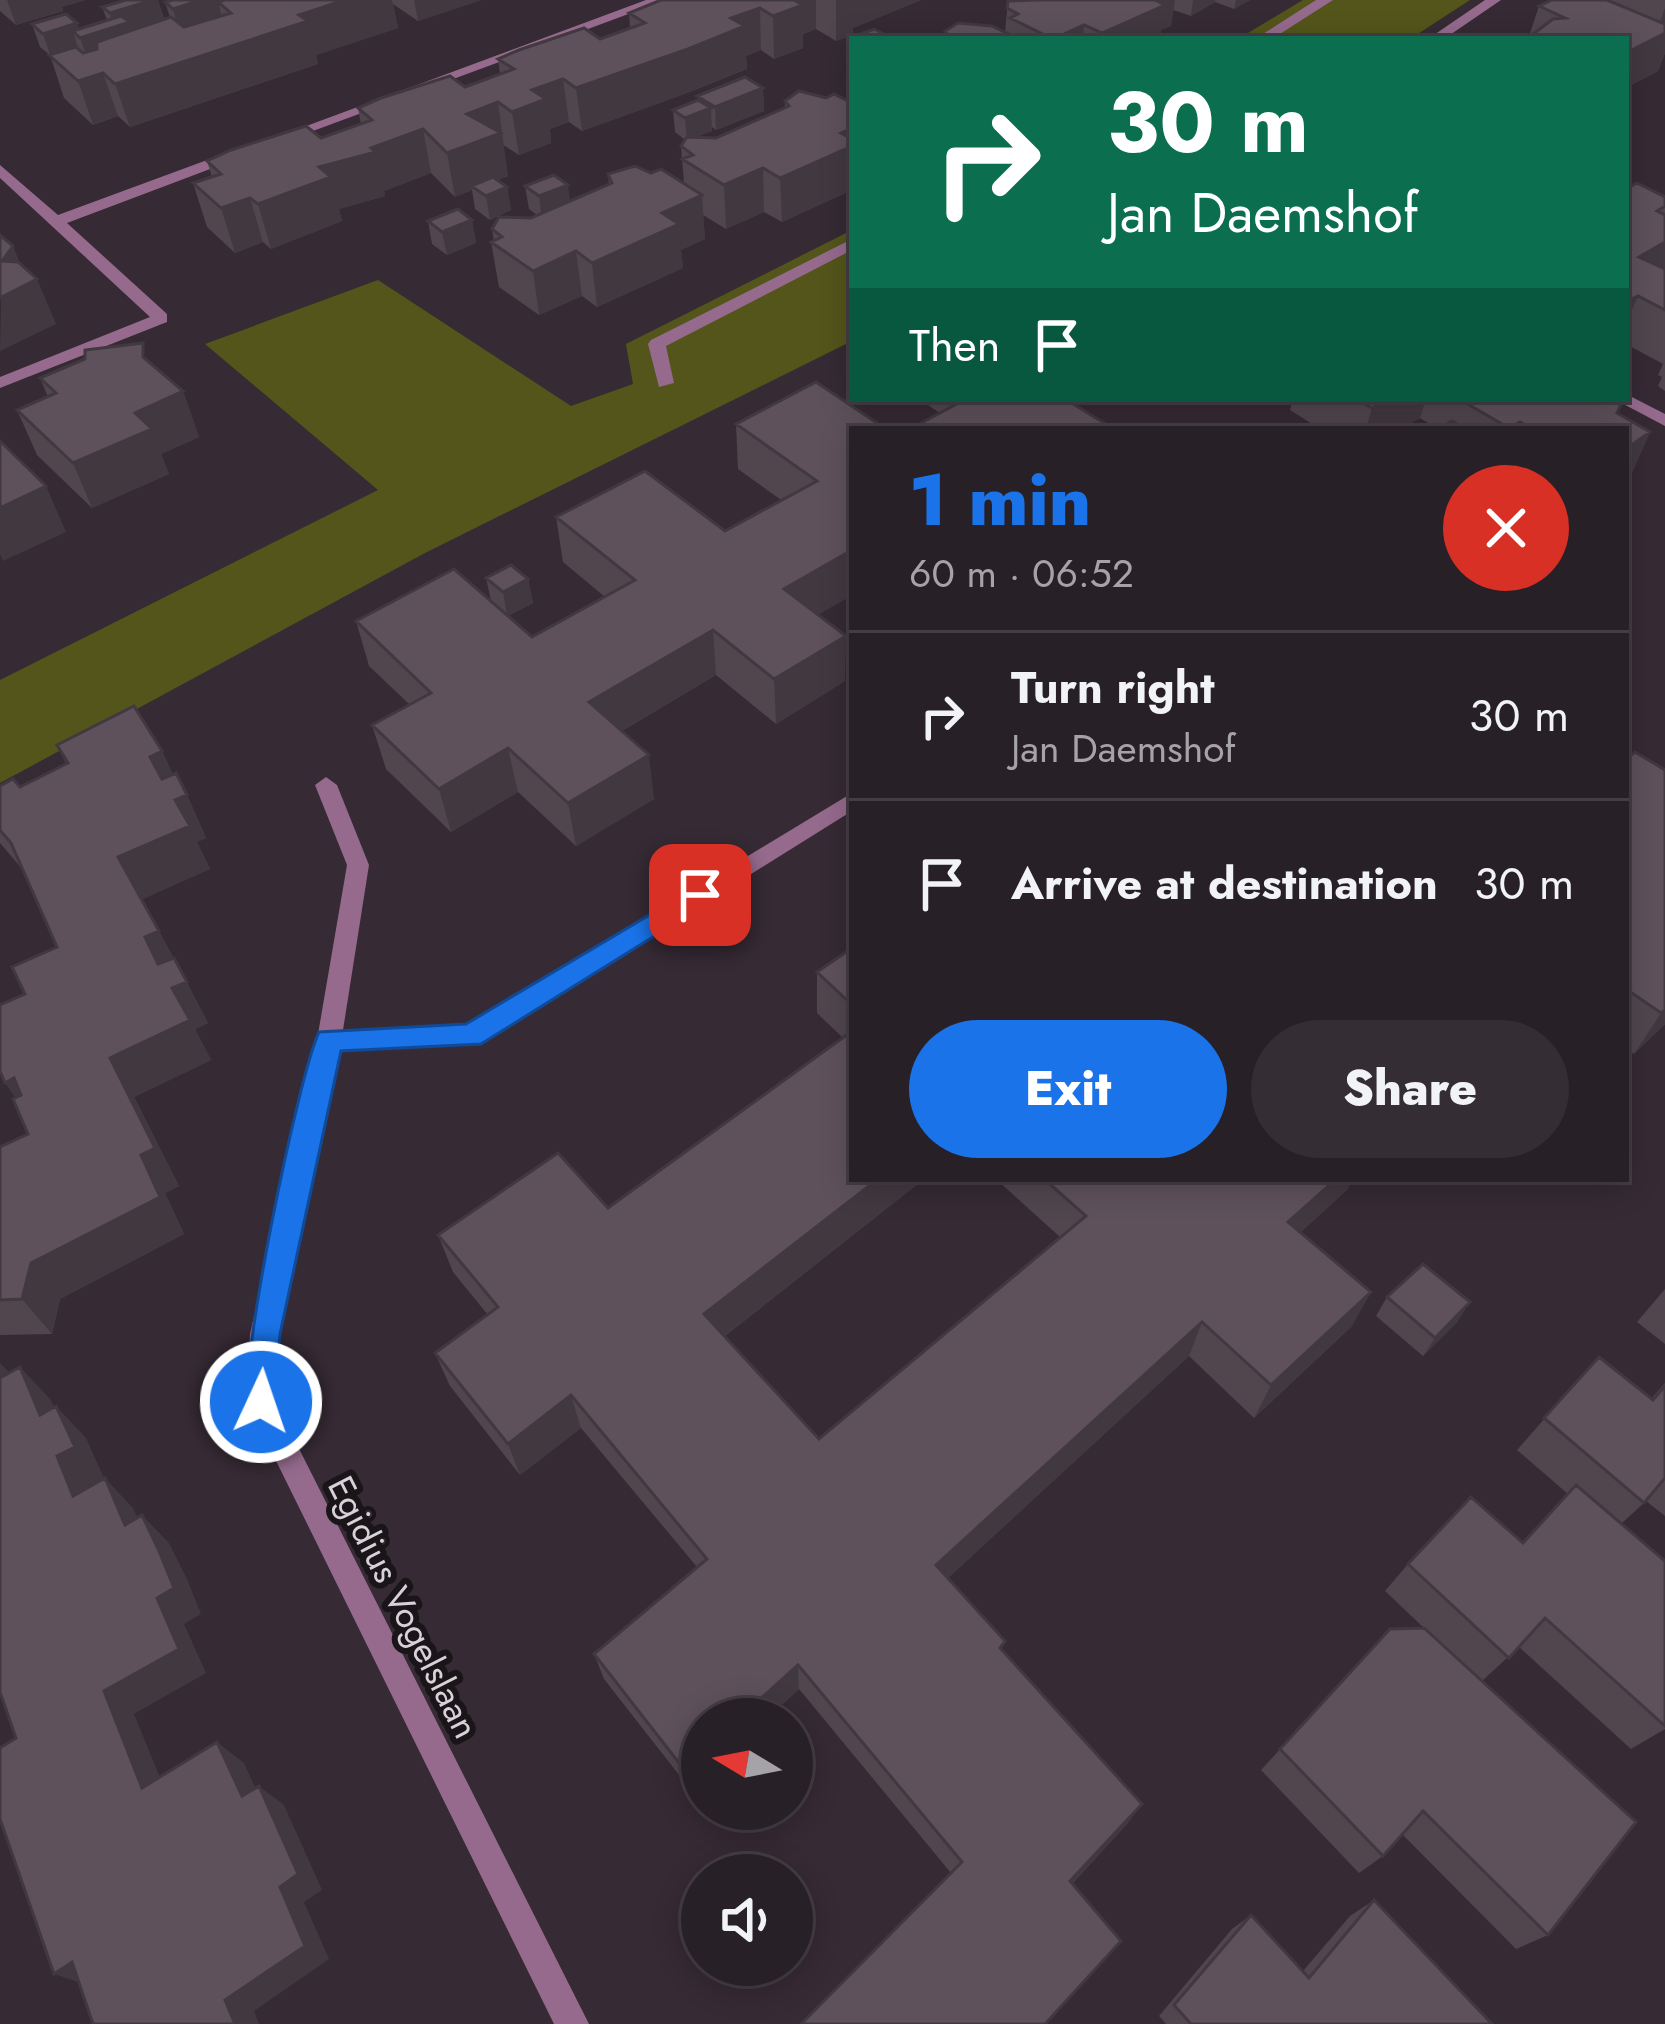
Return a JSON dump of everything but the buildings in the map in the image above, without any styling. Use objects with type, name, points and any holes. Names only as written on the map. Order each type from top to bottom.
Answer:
[{"type":"street","points":[[59,220],[659,0]]},
{"type":"street","points":[[1267,36],[1326,0]]},
{"type":"street","points":[[1440,36],[1494,0]]},
{"type":"street","points":[[0,170],[161,319],[0,383]]},
{"type":"street","points":[[665,383],[656,344],[849,246]]},
{"type":"street","points":[[1629,402],[1665,421]]},
{"type":"street","name":"Egidius Vogelslaan","points":[[326,785],[358,866],[329,1040],[264,1334],[261,1402],[572,2024]]},
{"type":"street","points":[[329,1040],[471,1036],[849,803]]},
{"type":"shaded area","points":[[1303,0],[1470,0],[1415,36],[1243,36]]},
{"type":"shaded area","points":[[849,232],[849,342],[425,553],[0,783],[0,680],[378,490],[205,344],[378,280],[571,406],[633,384],[626,344]]},
{"type":"route","points":[[261,1402],[264,1334],[329,1040],[471,1036],[700,895]]}]
